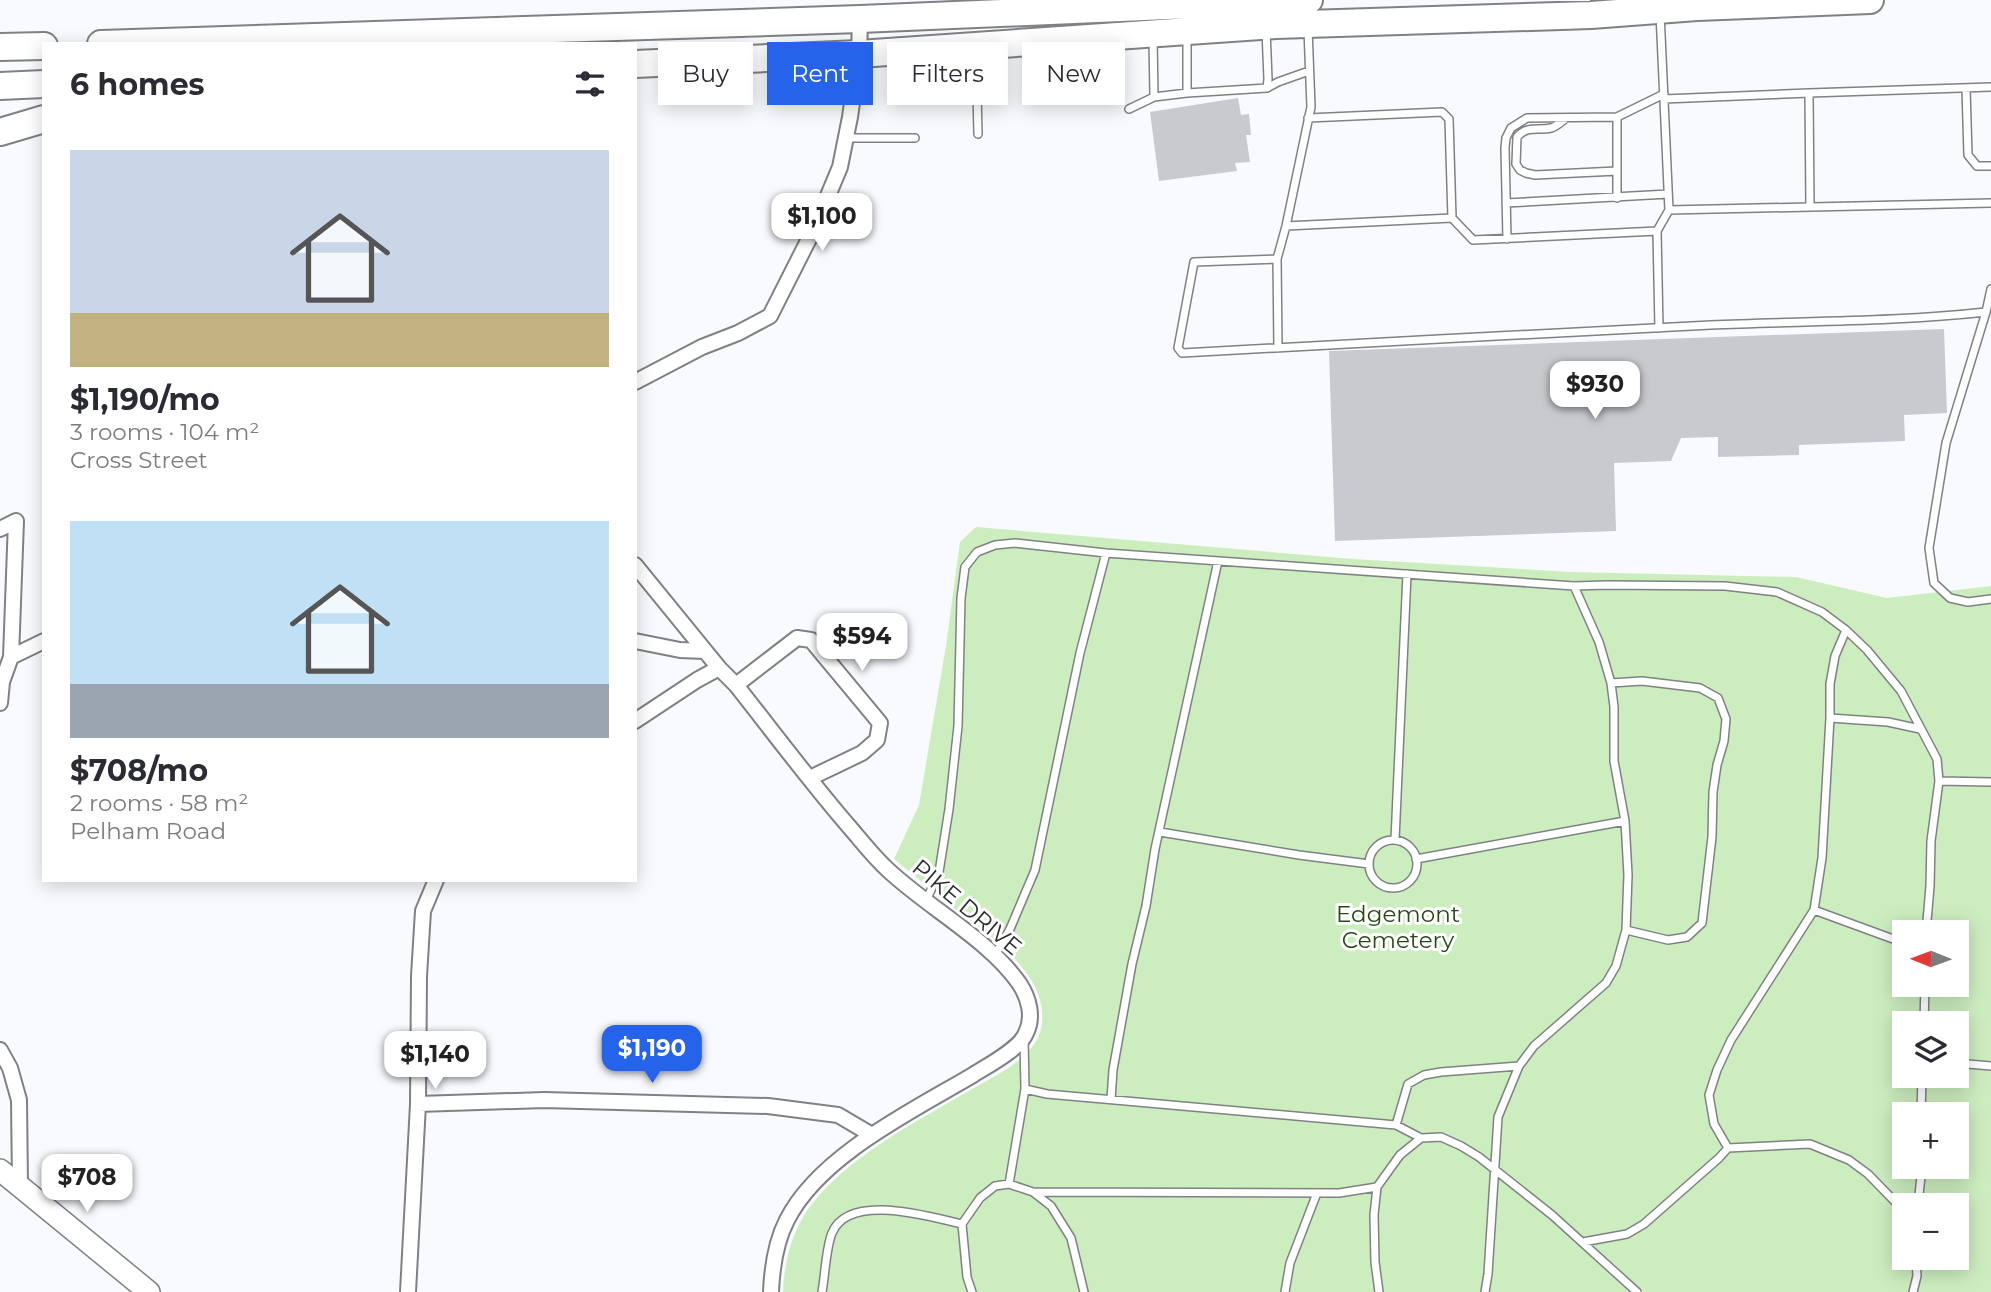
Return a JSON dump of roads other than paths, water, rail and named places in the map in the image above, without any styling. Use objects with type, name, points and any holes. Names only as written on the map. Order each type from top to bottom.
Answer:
[{"type":"highway","points":[[223,42],[464,38],[1251,1],[1307,8],[1591,15],[1659,5],[1697,7],[1870,0]]},
{"type":"highway","points":[[1008,44],[1266,26],[1307,8]]},
{"type":"highway","points":[[0,47],[42,46]]},
{"type":"highway","points":[[637,64],[767,58]]},
{"type":"highway","points":[[0,86],[42,84]]},
{"type":"highway","points":[[0,132],[42,120]]},
{"type":"street","points":[[859,42],[860,19]]},
{"type":"street","points":[[637,382],[702,347],[738,333],[770,316],[816,227],[840,167],[851,105]]},
{"type":"street","points":[[0,529],[16,521],[10,657],[2,682],[0,703]]},
{"type":"street","name":"PIKE DRIVE","points":[[637,567],[736,685],[827,802],[886,868],[995,955],[1019,984],[1027,999],[1031,1016],[1024,1038]]},
{"type":"street","points":[[736,685],[797,638],[811,640],[880,723],[877,740],[862,753],[810,778]]},
{"type":"street","points":[[637,641],[680,650],[705,651]]},
{"type":"street","points":[[10,657],[42,642]]},
{"type":"street","points":[[637,720],[719,668]]},
{"type":"street","points":[[408,1292],[418,1104],[419,976],[423,911],[435,882]]},
{"type":"street","points":[[771,1292],[776,1252],[787,1220],[806,1191],[831,1167],[872,1135],[1003,1056],[1024,1038]]},
{"type":"street","points":[[0,1050],[19,1100],[20,1185]]},
{"type":"street","points":[[418,1104],[544,1100],[768,1106],[838,1115],[872,1135]]},
{"type":"street","points":[[0,1170],[149,1292]]},
{"type":"lane","points":[[1659,5],[1669,210],[1657,231],[1660,328]]},
{"type":"lane","points":[[1278,348],[1277,259],[1311,107],[1307,8]]},
{"type":"lane","points":[[1266,26],[1266,88]]},
{"type":"lane","points":[[1187,32],[1187,93]]},
{"type":"lane","points":[[1153,34],[1154,97]]},
{"type":"lane","points":[[1129,108],[1154,97],[1266,88],[1309,71]]},
{"type":"lane","points":[[1507,239],[1506,138],[1511,128],[1527,118],[1617,117],[1664,97],[1991,87]]},
{"type":"lane","points":[[1966,88],[1968,155],[1977,166],[1991,166]]},
{"type":"lane","points":[[1809,93],[1810,207]]},
{"type":"lane","points":[[977,105],[978,134]]},
{"type":"lane","points":[[1308,118],[1442,112],[1449,119],[1452,218],[1473,240],[1657,231]]},
{"type":"lane","points":[[1617,117],[1617,198]]},
{"type":"lane","points":[[1566,118],[1552,128],[1529,129],[1517,137],[1516,164],[1520,170],[1535,175],[1617,171]]},
{"type":"lane","points":[[846,138],[915,138]]},
{"type":"lane","points":[[1506,203],[1668,194]]},
{"type":"lane","points":[[1669,210],[1991,203]]},
{"type":"lane","points":[[1286,226],[1452,218]]},
{"type":"lane","points":[[1277,259],[1194,262],[1178,348],[1182,353],[1660,328],[1933,318],[1986,312]]},
{"type":"lane","points":[[1991,289],[1946,443],[1929,548],[1934,583],[1950,598],[1968,602],[1991,599]]},
{"type":"lane","points":[[926,901],[939,872],[950,795],[958,726],[961,598],[965,567],[977,552],[995,545],[1015,543],[1106,553],[1574,586],[1725,586],[1777,592],[1822,612],[1867,650],[1901,691],[1937,759],[1939,781],[1931,841],[1927,920]]},
{"type":"lane","points":[[995,955],[1010,929],[1035,870],[1080,653],[1106,553]]},
{"type":"lane","points":[[1111,1099],[1113,1070],[1132,964],[1218,561]]},
{"type":"lane","points":[[1395,840],[1407,574]]},
{"type":"lane","points":[[1485,1292],[1498,1118],[1520,1066],[1534,1046],[1606,983],[1616,966],[1626,930],[1628,874],[1625,821],[1614,761],[1611,683],[1599,642],[1574,586]]},
{"type":"lane","points":[[1728,1148],[1714,1124],[1709,1095],[1717,1070],[1731,1040],[1814,910],[1822,858],[1830,684],[1835,656],[1846,630]]},
{"type":"lane","points":[[1611,683],[1642,681],[1700,688],[1718,698],[1726,719],[1713,792],[1712,837],[1702,923],[1687,937],[1668,940],[1626,930]]},
{"type":"lane","points":[[1830,718],[1888,722],[1920,729]]},
{"type":"lane","points":[[1939,781],[1991,782]]},
{"type":"lane","points":[[1416,859],[1625,821]]},
{"type":"lane","points":[[1160,832],[1369,864]]},
{"type":"lane","points":[[1387,840],[1395,840],[1409,846],[1416,859],[1417,867],[1410,881],[1395,888],[1374,879],[1369,864],[1374,849],[1387,840]]},
{"type":"lane","points":[[1814,910],[1892,939]]},
{"type":"lane","points":[[1009,1184],[1025,1089],[1024,1038]]},
{"type":"lane","points":[[1969,1064],[1991,1066]]},
{"type":"lane","points":[[1396,1125],[1409,1084],[1424,1075],[1520,1066]]},
{"type":"lane","points":[[1025,1089],[1047,1094],[1396,1125],[1421,1138],[1441,1137],[1479,1157],[1583,1242],[1637,1292]]},
{"type":"lane","points":[[1380,1291],[1375,1262],[1374,1216],[1377,1186],[1400,1155],[1421,1138]]},
{"type":"lane","points":[[1583,1242],[1627,1234],[1644,1224],[1728,1148],[1810,1144],[1849,1160],[1868,1174],[1892,1199]]},
{"type":"lane","points":[[972,1292],[967,1277],[962,1224],[980,1198],[995,1185],[1009,1184],[1033,1192],[1317,1193],[1339,1193],[1377,1186]]},
{"type":"lane","points":[[1033,1192],[1051,1206],[1071,1238],[1084,1292]]},
{"type":"lane","points":[[1285,1292],[1290,1262],[1317,1193]]},
{"type":"lane","points":[[822,1292],[831,1234],[841,1219],[863,1212],[885,1210],[962,1224]]},
{"type":"lane","points":[[1913,1292],[1917,1270]]},
{"type":"park label","name":"Edgemont Cemetery","points":[[1398,927]]}]
